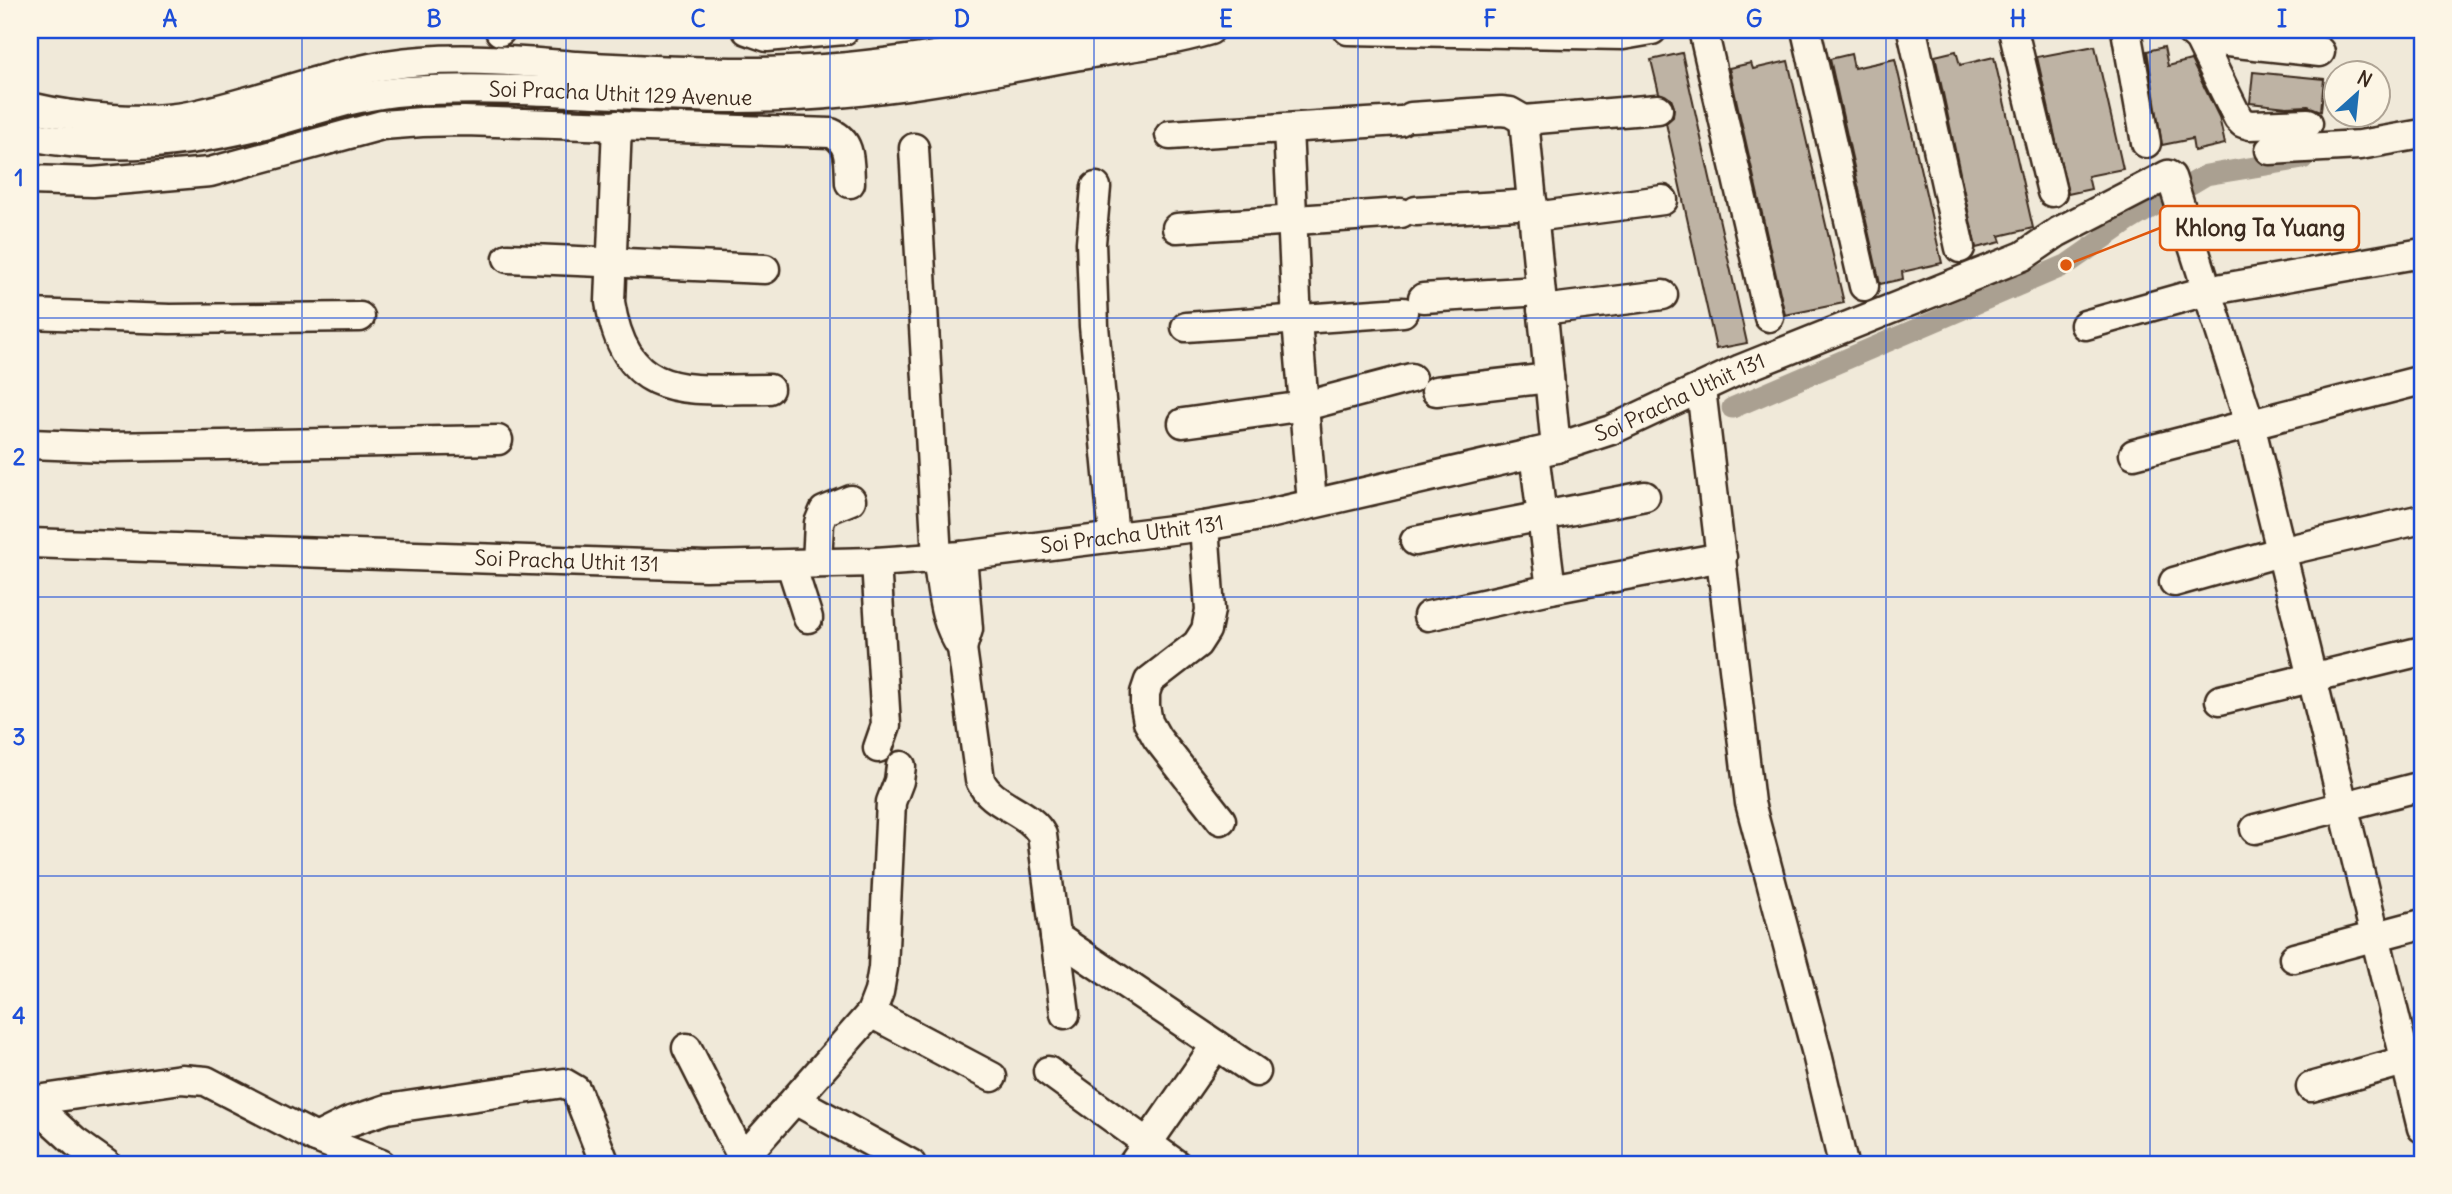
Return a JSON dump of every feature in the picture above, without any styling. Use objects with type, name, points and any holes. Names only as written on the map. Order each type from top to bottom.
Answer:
[{"type":"street","points":[[747,30],[767,37],[844,30]]},
{"type":"street","name":"Soi Pracha Uthit 129 Avenue","points":[[30,136],[85,144],[177,142],[273,122],[368,95],[731,72],[788,72],[855,67],[918,60],[1081,30]]},
{"type":"street","name":"Soi Pracha Uthit 129 Avenue","points":[[30,107],[59,114],[161,119],[193,115],[318,79],[421,61],[500,60],[594,80],[737,98],[860,92],[918,85],[1210,30]]},
{"type":"street","points":[[1348,30],[1623,34],[1652,30]]},
{"type":"street","points":[[1703,30],[1769,317]]},
{"type":"street","points":[[1709,30],[1720,30]]},
{"type":"street","points":[[1805,30],[1864,286]]},
{"type":"street","points":[[1912,30],[1960,248]]},
{"type":"street","points":[[2013,30],[2052,192]]},
{"type":"street","points":[[2126,30],[2146,143]]},
{"type":"street","points":[[2194,34],[2320,52]]},
{"type":"street","points":[[2194,34],[2243,123],[2308,123]]},
{"type":"street","points":[[1170,135],[1288,129],[1501,111],[1510,112],[1524,120],[1658,109]]},
{"type":"street","points":[[1524,120],[1549,378],[1542,515],[1551,589]]},
{"type":"street","points":[[30,180],[93,182],[210,172],[382,125],[464,121],[831,133],[839,136],[846,144],[850,183]]},
{"type":"street","points":[[617,125],[610,302],[613,325],[633,362],[668,386],[686,389],[769,389]]},
{"type":"street","points":[[1288,129],[1290,219],[1312,503]]},
{"type":"street","points":[[2270,150],[2360,145],[2422,134]]},
{"type":"street","points":[[914,148],[950,557],[968,629],[962,648],[980,780],[985,790],[1036,824],[1042,835],[1065,1014]]},
{"type":"street","name":"Soi Pracha Uthit 131","points":[[30,543],[705,565],[804,564],[950,557],[1204,526],[1260,516],[1545,451],[1611,430],[1741,369],[2023,256],[2058,232],[2168,174],[2206,291]]},
{"type":"street","points":[[1096,187],[1091,243],[1094,312],[1114,537]]},
{"type":"street","points":[[1177,228],[1409,212],[1533,211],[1662,200]]},
{"type":"street","points":[[2085,325],[2206,291],[2422,253]]},
{"type":"street","points":[[508,258],[765,269]]},
{"type":"street","points":[[2206,291],[2250,424],[2375,936],[2414,1058],[2422,1128]]},
{"type":"street","points":[[1186,327],[1297,321],[1413,305],[1663,295]]},
{"type":"street","points":[[30,314],[170,319],[360,317]]},
{"type":"street","points":[[1183,423],[1306,406],[1412,378]]},
{"type":"street","points":[[1437,391],[1549,378]]},
{"type":"street","points":[[2134,454],[2422,380]]},
{"type":"street","points":[[1701,389],[1750,803],[1843,1164]]},
{"type":"street","points":[[30,444],[107,447],[498,440]]},
{"type":"street","points":[[1415,541],[1646,496]]},
{"type":"street","points":[[808,618],[804,564],[824,511],[850,500]]},
{"type":"street","points":[[2174,582],[2280,552],[2422,519]]},
{"type":"street","points":[[1204,526],[1210,610],[1206,630],[1197,644],[1149,681],[1145,706],[1147,722],[1157,738],[1222,820]]},
{"type":"street","points":[[1428,616],[1551,589],[1722,557]]},
{"type":"street","points":[[687,1048],[741,1161],[872,1013],[883,968],[891,802],[881,783],[888,750],[876,562]]},
{"type":"street","points":[[2220,701],[2422,650]]},
{"type":"street","points":[[2255,830],[2422,786]]},
{"type":"street","points":[[2294,958],[2422,924]]},
{"type":"street","points":[[1055,936],[1256,1072]]},
{"type":"street","points":[[872,1013],[992,1077]]},
{"type":"street","points":[[1140,1154],[1216,1045]]},
{"type":"street","points":[[2311,1087],[2414,1058]]},
{"type":"street","points":[[1048,1071],[1140,1154],[1176,1164]]},
{"type":"street","points":[[106,1164],[75,1142],[30,1101],[181,1079],[206,1081],[316,1138],[381,1164]]},
{"type":"street","points":[[316,1138],[348,1122],[387,1109],[564,1083],[576,1090],[606,1164]]},
{"type":"street","points":[[795,1100],[911,1164]]},
{"type":"building","points":[[2095,46],[2123,169],[2088,176],[2091,189],[2068,194],[2037,57]]},
{"type":"building","points":[[2164,47],[2168,66],[2191,60],[2219,117],[2225,144],[2194,151],[2192,139],[2162,145],[2147,51]]},
{"type":"building","points":[[1956,51],[1960,65],[1994,57],[2033,228],[1999,236],[2001,242],[1976,248],[1935,56]]},
{"type":"building","points":[[1682,53],[1747,343],[1716,349],[1666,123],[1673,117],[1674,107],[1671,99],[1659,93],[1651,60]]},
{"type":"building","points":[[1851,54],[1854,68],[1895,59],[1942,263],[1902,272],[1903,279],[1880,284],[1830,59]]},
{"type":"building","points":[[1788,61],[1844,303],[1785,315],[1729,68],[1751,63],[1753,69]]},
{"type":"building","points":[[2253,72],[2322,79],[2321,111],[2308,106],[2250,103]]},
{"type":"waterway","points":[[1732,408],[2066,265],[2129,221],[2206,175],[2303,159]]},
{"type":"place","name":"Khlong Ta Yuang","points":[[2066,265]]}]
